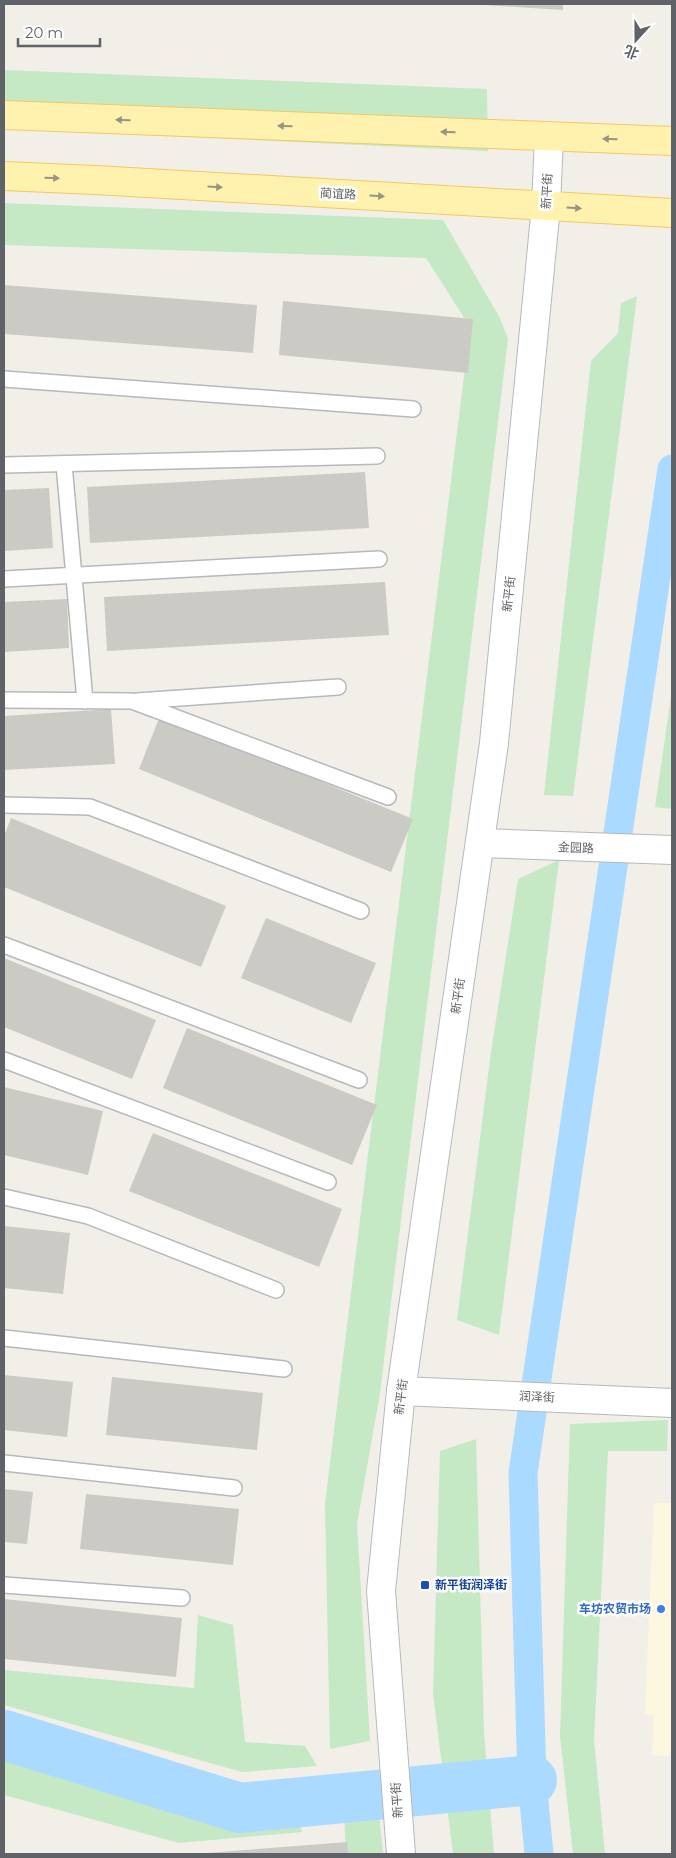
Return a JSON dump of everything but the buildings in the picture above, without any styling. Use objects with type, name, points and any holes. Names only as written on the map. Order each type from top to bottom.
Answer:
[{"type":"main road","points":[[4,115],[665,141]]},
{"type":"main road","name":"新平街","points":[[400,1854],[381,1591],[401,1391],[494,743],[546,206],[549,136]]},
{"type":"main road","name":"蔺谊路","points":[[4,176],[663,213]]},
{"type":"main road","name":"金园路","points":[[480,844],[665,850]]},
{"type":"main road","name":"润泽街","points":[[401,1391],[672,1403]]},
{"type":"lane","points":[[4,379],[413,409]]},
{"type":"lane","points":[[4,466],[377,456]]},
{"type":"lane","points":[[64,464],[85,701]]},
{"type":"lane","points":[[4,578],[379,559]]},
{"type":"lane","points":[[4,700],[132,701],[338,687]]},
{"type":"lane","points":[[132,701],[388,797]]},
{"type":"lane","points":[[4,805],[90,807],[361,911]]},
{"type":"lane","points":[[4,945],[359,1080]]},
{"type":"lane","points":[[4,1060],[328,1182]]},
{"type":"lane","points":[[4,1197],[88,1216],[276,1290]]},
{"type":"lane","points":[[4,1338],[284,1369]]},
{"type":"lane","points":[[4,1463],[234,1488]]},
{"type":"lane","points":[[4,1585],[182,1598]]},
{"type":"shaded area","name":"车坊农贸市场","points":[[654,1503],[672,1503],[672,1756],[652,1755],[654,1715],[645,1714]]},
{"type":"green space","points":[[4,70],[487,89],[488,151],[4,128]]},
{"type":"green space","points":[[4,203],[443,220],[500,318],[508,339],[380,1393],[357,1524],[370,1741],[330,1749],[325,1504],[470,327],[426,258],[4,245]]},
{"type":"green space","points":[[637,296],[573,796],[544,795],[591,361],[618,333],[621,303]]},
{"type":"green space","points":[[672,690],[672,809],[655,807]]},
{"type":"green space","points":[[559,860],[499,1335],[457,1320],[491,1052],[518,879]]},
{"type":"green space","points":[[668,1420],[667,1451],[608,1451],[594,1740],[605,1854],[573,1854],[560,1736],[570,1424]]},
{"type":"green space","points":[[476,1439],[484,1732],[494,1854],[453,1854],[433,1693],[440,1451]]},
{"type":"green space","points":[[198,1615],[233,1625],[245,1742],[305,1746],[317,1766],[242,1772],[4,1705],[4,1670],[194,1688]]},
{"type":"green space","points":[[4,1735],[210,1801],[294,1798],[302,1832],[179,1843],[4,1795]]},
{"type":"green space","points":[[377,1793],[383,1854],[346,1854],[343,1794]]},
{"type":"waterway","points":[[539,1854],[532,1780],[523,1473],[672,469]]},
{"type":"waterway","points":[[4,1735],[240,1808],[532,1780]]},
{"type":"place","name":"新平街润泽街","points":[[425,1585]]},
{"type":"place","name":"车坊农贸市场","points":[[661,1609]]}]
